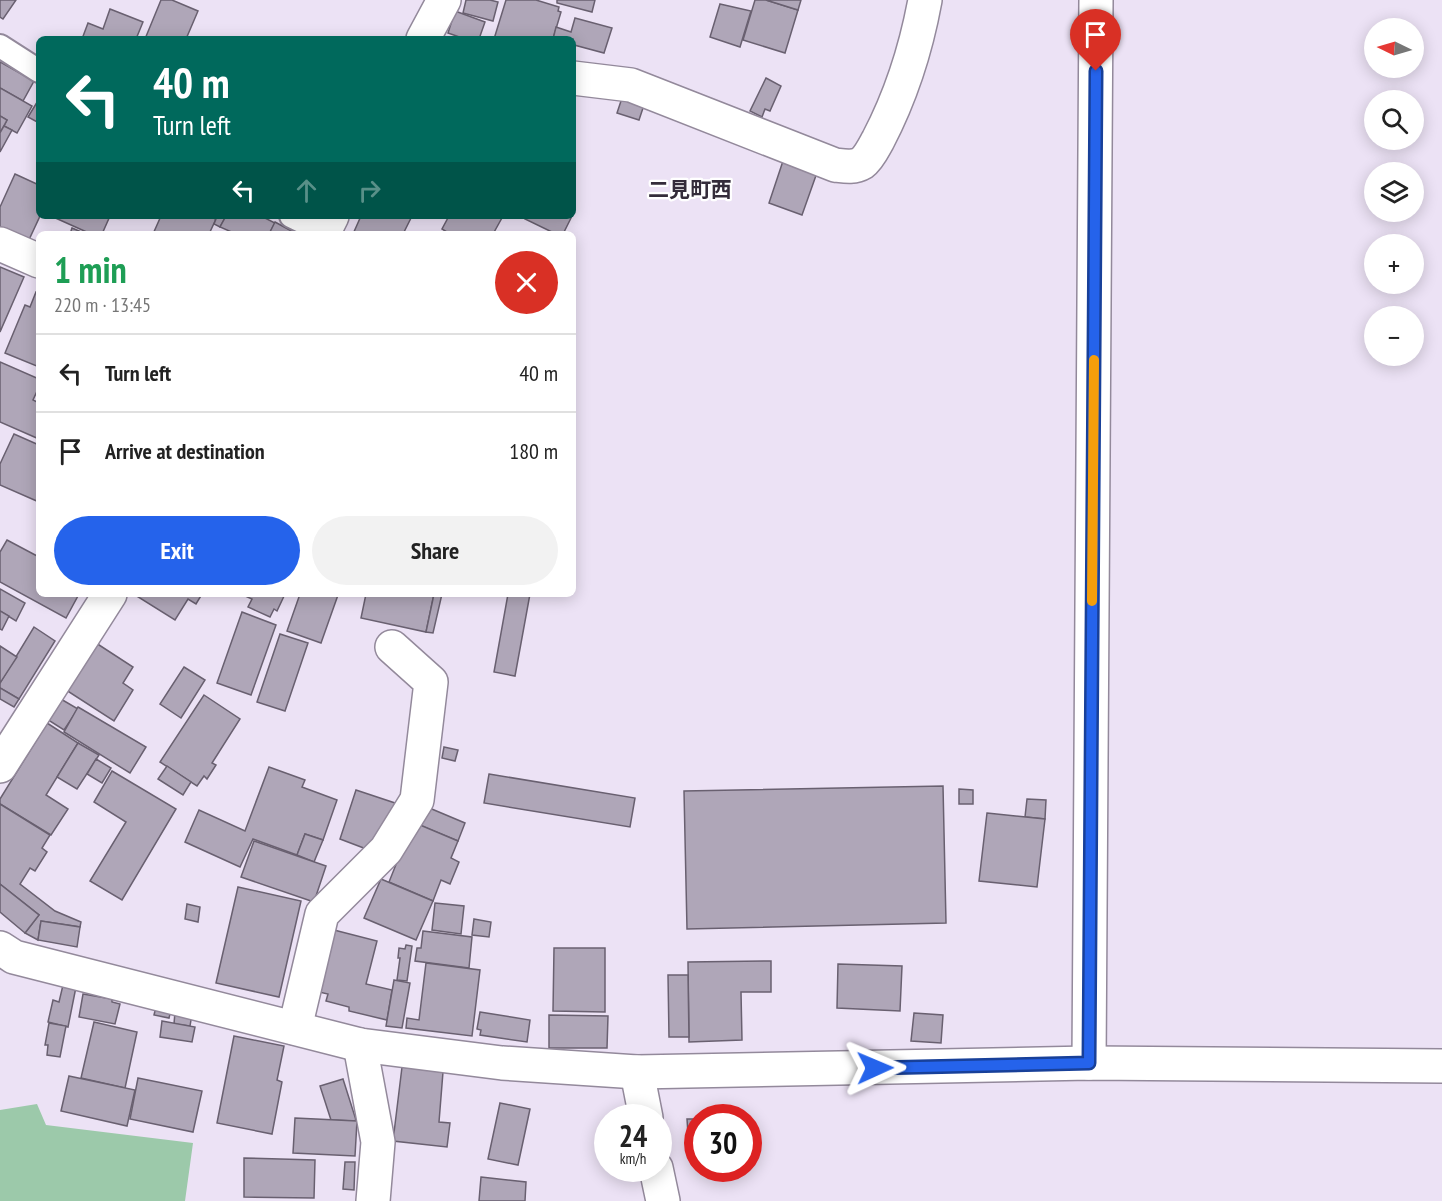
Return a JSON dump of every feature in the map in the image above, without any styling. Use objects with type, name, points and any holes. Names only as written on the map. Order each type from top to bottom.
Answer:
[{"type":"street","points":[[427,36],[444,0]]},
{"type":"street","points":[[576,78],[631,86],[835,165],[847,167],[856,165],[864,162],[891,114],[914,51],[925,0]]},
{"type":"street","points":[[1089,1063],[1096,0]]},
{"type":"street","points":[[0,244],[36,260]]},
{"type":"street","points":[[0,766],[108,597]]},
{"type":"street","points":[[295,1028],[322,914],[386,850],[417,800],[431,682],[392,647]]},
{"type":"street","points":[[0,948],[14,957],[360,1044],[502,1063],[637,1072],[1089,1063],[1442,1066]]},
{"type":"street","points":[[360,1044],[378,1142],[373,1201]]},
{"type":"street","points":[[637,1072],[643,1104]]},
{"type":"street","points":[[659,1182],[663,1201]]},
{"type":"lane","points":[[0,46],[36,69]]},
{"type":"lane","points":[[301,219],[327,227]]},
{"type":"green space","points":[[37,1104],[46,1125],[193,1143],[185,1201],[0,1201],[0,1110]]},
{"type":"building","points":[[0,0],[16,0],[3,19],[0,17]]},
{"type":"building","points":[[161,0],[172,0],[198,11],[187,36],[146,36]]},
{"type":"building","points":[[466,0],[498,2],[493,21],[463,13]]},
{"type":"building","points":[[506,0],[536,0],[559,7],[558,11],[561,12],[554,36],[495,36]]},
{"type":"building","points":[[557,0],[595,0],[592,12],[557,3]]},
{"type":"building","points":[[755,0],[766,0],[798,10],[785,53],[743,40]]},
{"type":"building","points":[[766,0],[801,0],[798,10]]},
{"type":"building","points":[[720,4],[751,11],[740,47],[710,37]]},
{"type":"building","points":[[110,9],[143,22],[137,36],[83,36],[88,23],[103,29]]},
{"type":"building","points":[[455,11],[485,22],[480,36],[456,36],[448,33]]},
{"type":"building","points":[[575,18],[612,28],[604,53],[576,46],[576,36],[554,36],[556,27],[571,32]]},
{"type":"building","points":[[0,62],[34,81],[23,101],[0,88]]},
{"type":"building","points":[[766,78],[781,86],[770,111],[765,109],[762,117],[750,111]]},
{"type":"building","points":[[0,88],[32,106],[17,133],[4,126],[7,120],[0,116]]},
{"type":"building","points":[[623,95],[645,102],[639,120],[617,113]]},
{"type":"building","points":[[36,104],[36,121],[28,117]]},
{"type":"building","points":[[0,116],[7,120],[0,133]]},
{"type":"building","points":[[4,126],[12,130],[0,152],[0,133]]},
{"type":"building","points":[[785,155],[819,167],[802,215],[769,203]]},
{"type":"building","points":[[15,174],[36,184],[36,219],[39,219],[27,244],[0,232],[0,207]]},
{"type":"building","points":[[58,219],[109,219],[103,231],[84,231]]},
{"type":"building","points":[[160,219],[216,219],[210,231],[154,231]]},
{"type":"building","points":[[216,219],[224,219],[220,227],[214,224]]},
{"type":"building","points":[[224,219],[267,219],[275,223],[271,231],[229,231],[220,227]]},
{"type":"building","points":[[360,219],[410,219],[404,231],[354,231]]},
{"type":"building","points":[[447,219],[501,219],[495,231],[445,231],[442,229]]},
{"type":"building","points":[[525,219],[570,219],[564,231],[550,231]]},
{"type":"building","points":[[275,222],[292,231],[270,231]]},
{"type":"building","points":[[0,267],[24,277],[0,332]]},
{"type":"building","points":[[36,292],[36,366],[5,353],[25,305],[30,307]]},
{"type":"building","points":[[0,362],[36,378],[36,394],[33,400],[36,402],[36,438],[0,422]]},
{"type":"building","points":[[14,434],[36,444],[36,501],[0,485],[0,464]]},
{"type":"building","points":[[7,540],[36,555],[36,597],[77,597],[66,618],[0,582],[0,552]]},
{"type":"building","points":[[0,589],[25,603],[16,621],[0,611]]},
{"type":"building","points":[[138,597],[200,597],[196,604],[188,599],[175,620]]},
{"type":"building","points":[[248,597],[284,597],[277,611],[274,609],[270,617],[248,607],[252,599]]},
{"type":"building","points":[[299,597],[337,597],[321,643],[287,631]]},
{"type":"building","points":[[365,597],[433,597],[426,632],[361,618]]},
{"type":"building","points":[[433,597],[441,597],[433,633],[426,632]]},
{"type":"building","points":[[507,597],[529,597],[515,676],[494,672]]},
{"type":"building","points":[[0,611],[9,616],[2,630],[0,629]]},
{"type":"building","points":[[242,612],[276,625],[251,695],[217,683]]},
{"type":"building","points":[[34,627],[55,641],[19,699],[0,688],[0,683]]},
{"type":"building","points":[[280,634],[308,643],[285,711],[257,702]]},
{"type":"building","points":[[96,643],[133,667],[123,683],[133,690],[114,721],[66,690]]},
{"type":"building","points":[[0,646],[17,657],[0,683]]},
{"type":"building","points":[[184,667],[205,680],[181,718],[160,704]]},
{"type":"building","points":[[0,688],[19,699],[14,707],[0,699]]},
{"type":"building","points":[[54,695],[78,709],[64,730],[42,716]]},
{"type":"building","points":[[204,695],[240,719],[212,763],[216,765],[207,779],[204,776],[197,786],[160,762]]},
{"type":"building","points":[[78,707],[146,747],[130,773],[64,732]]},
{"type":"building","points":[[47,723],[78,743],[46,795],[68,809],[51,835],[0,804],[0,799]]},
{"type":"building","points":[[78,743],[99,755],[77,789],[57,777]]},
{"type":"building","points":[[444,747],[458,750],[455,761],[442,758]]},
{"type":"building","points":[[96,759],[111,768],[102,783],[87,774]]},
{"type":"building","points":[[167,766],[191,782],[183,795],[158,779]]},
{"type":"building","points":[[269,767],[305,780],[302,787],[337,800],[323,840],[305,834],[297,855],[253,839],[240,867],[185,842],[199,810],[245,831]]},
{"type":"building","points":[[112,771],[176,809],[122,900],[90,881],[126,822],[94,802]]},
{"type":"building","points":[[489,774],[635,798],[630,827],[484,803]]},
{"type":"building","points":[[943,786],[946,923],[687,929],[684,791]]},
{"type":"building","points":[[959,789],[973,790],[973,804],[959,804]]},
{"type":"building","points":[[356,790],[398,804],[369,850],[340,839]]},
{"type":"building","points":[[1027,799],[1046,800],[1045,819],[1025,817]]},
{"type":"building","points":[[0,804],[50,835],[42,848],[47,852],[35,871],[30,868],[20,884],[55,911],[81,922],[80,927],[41,921],[38,940],[25,933],[39,915],[0,884]]},
{"type":"building","points":[[427,807],[465,823],[458,841],[419,825]]},
{"type":"building","points":[[987,813],[1045,819],[1037,887],[979,881]]},
{"type":"building","points":[[413,822],[458,841],[451,858],[459,862],[450,884],[441,880],[433,901],[389,882]]},
{"type":"building","points":[[305,834],[323,840],[314,862],[297,855]]},
{"type":"building","points":[[254,841],[326,866],[314,902],[241,877]]},
{"type":"building","points":[[381,879],[433,901],[416,940],[364,918]]},
{"type":"building","points":[[0,884],[39,915],[25,933],[0,912]]},
{"type":"building","points":[[238,887],[301,901],[279,997],[216,983]]},
{"type":"building","points":[[435,903],[464,906],[461,934],[432,930]]},
{"type":"building","points":[[187,904],[200,907],[198,922],[185,919]]},
{"type":"building","points":[[474,919],[491,922],[489,937],[472,935]]},
{"type":"building","points":[[41,921],[80,927],[77,947],[38,940]]},
{"type":"building","points":[[334,930],[377,941],[366,984],[392,990],[387,1020],[349,1011],[349,1007],[326,1001],[328,994],[319,992]]},
{"type":"building","points":[[423,931],[472,937],[469,968],[415,961],[417,948],[421,948]]},
{"type":"building","points":[[406,945],[412,946],[407,981],[397,980],[399,948],[405,949]]},
{"type":"building","points":[[554,948],[605,948],[605,1012],[553,1011]]},
{"type":"building","points":[[771,961],[771,992],[741,992],[742,1040],[689,1042],[688,962]]},
{"type":"building","points":[[426,963],[480,970],[472,1036],[406,1028],[407,1018],[419,1020]]},
{"type":"building","points":[[838,964],[902,966],[900,1011],[837,1008]]},
{"type":"building","points":[[668,975],[688,975],[689,1037],[669,1037]]},
{"type":"building","points":[[394,980],[410,983],[402,1028],[386,1026]]},
{"type":"building","points":[[63,985],[76,987],[68,1027],[48,1022],[53,1000],[59,1002]]},
{"type":"building","points":[[83,994],[112,999],[112,1002],[120,1004],[115,1024],[79,1017]]},
{"type":"building","points":[[156,1007],[171,1010],[169,1018],[154,1015]]},
{"type":"building","points":[[175,1012],[192,1014],[190,1026],[174,1024]]},
{"type":"building","points":[[480,1012],[530,1020],[527,1042],[480,1035],[481,1030],[477,1029]]},
{"type":"building","points":[[914,1013],[943,1015],[941,1043],[911,1041]]},
{"type":"building","points":[[549,1015],[608,1016],[607,1048],[549,1048]]},
{"type":"building","points":[[162,1021],[195,1027],[192,1042],[160,1037]]},
{"type":"building","points":[[94,1022],[137,1032],[125,1088],[81,1078]]},
{"type":"building","points":[[49,1023],[66,1026],[60,1057],[47,1055],[48,1045],[45,1045]]},
{"type":"building","points":[[234,1036],[284,1046],[277,1080],[282,1082],[272,1134],[217,1123]]},
{"type":"building","points":[[402,1067],[443,1072],[439,1122],[450,1123],[447,1147],[393,1141]]},
{"type":"building","points":[[69,1076],[135,1090],[127,1126],[61,1111]]},
{"type":"building","points":[[138,1078],[202,1091],[193,1132],[130,1119]]},
{"type":"building","points":[[343,1079],[356,1120],[354,1121],[331,1120],[320,1086]]},
{"type":"building","points":[[500,1103],[530,1109],[518,1165],[488,1159]]},
{"type":"building","points":[[295,1118],[357,1121],[355,1156],[293,1153]]},
{"type":"building","points":[[244,1158],[315,1160],[314,1198],[244,1197]]},
{"type":"building","points":[[345,1162],[355,1162],[354,1190],[343,1189]]},
{"type":"building","points":[[481,1177],[526,1182],[525,1201],[479,1201]]},
{"type":"slow traffic","points":[[1092,601],[1094,360]]},
{"type":"district","name":"二見町西","points":[[690,189]]},
{"type":"route","points":[[875,1068],[1089,1063],[1096,71]]}]
